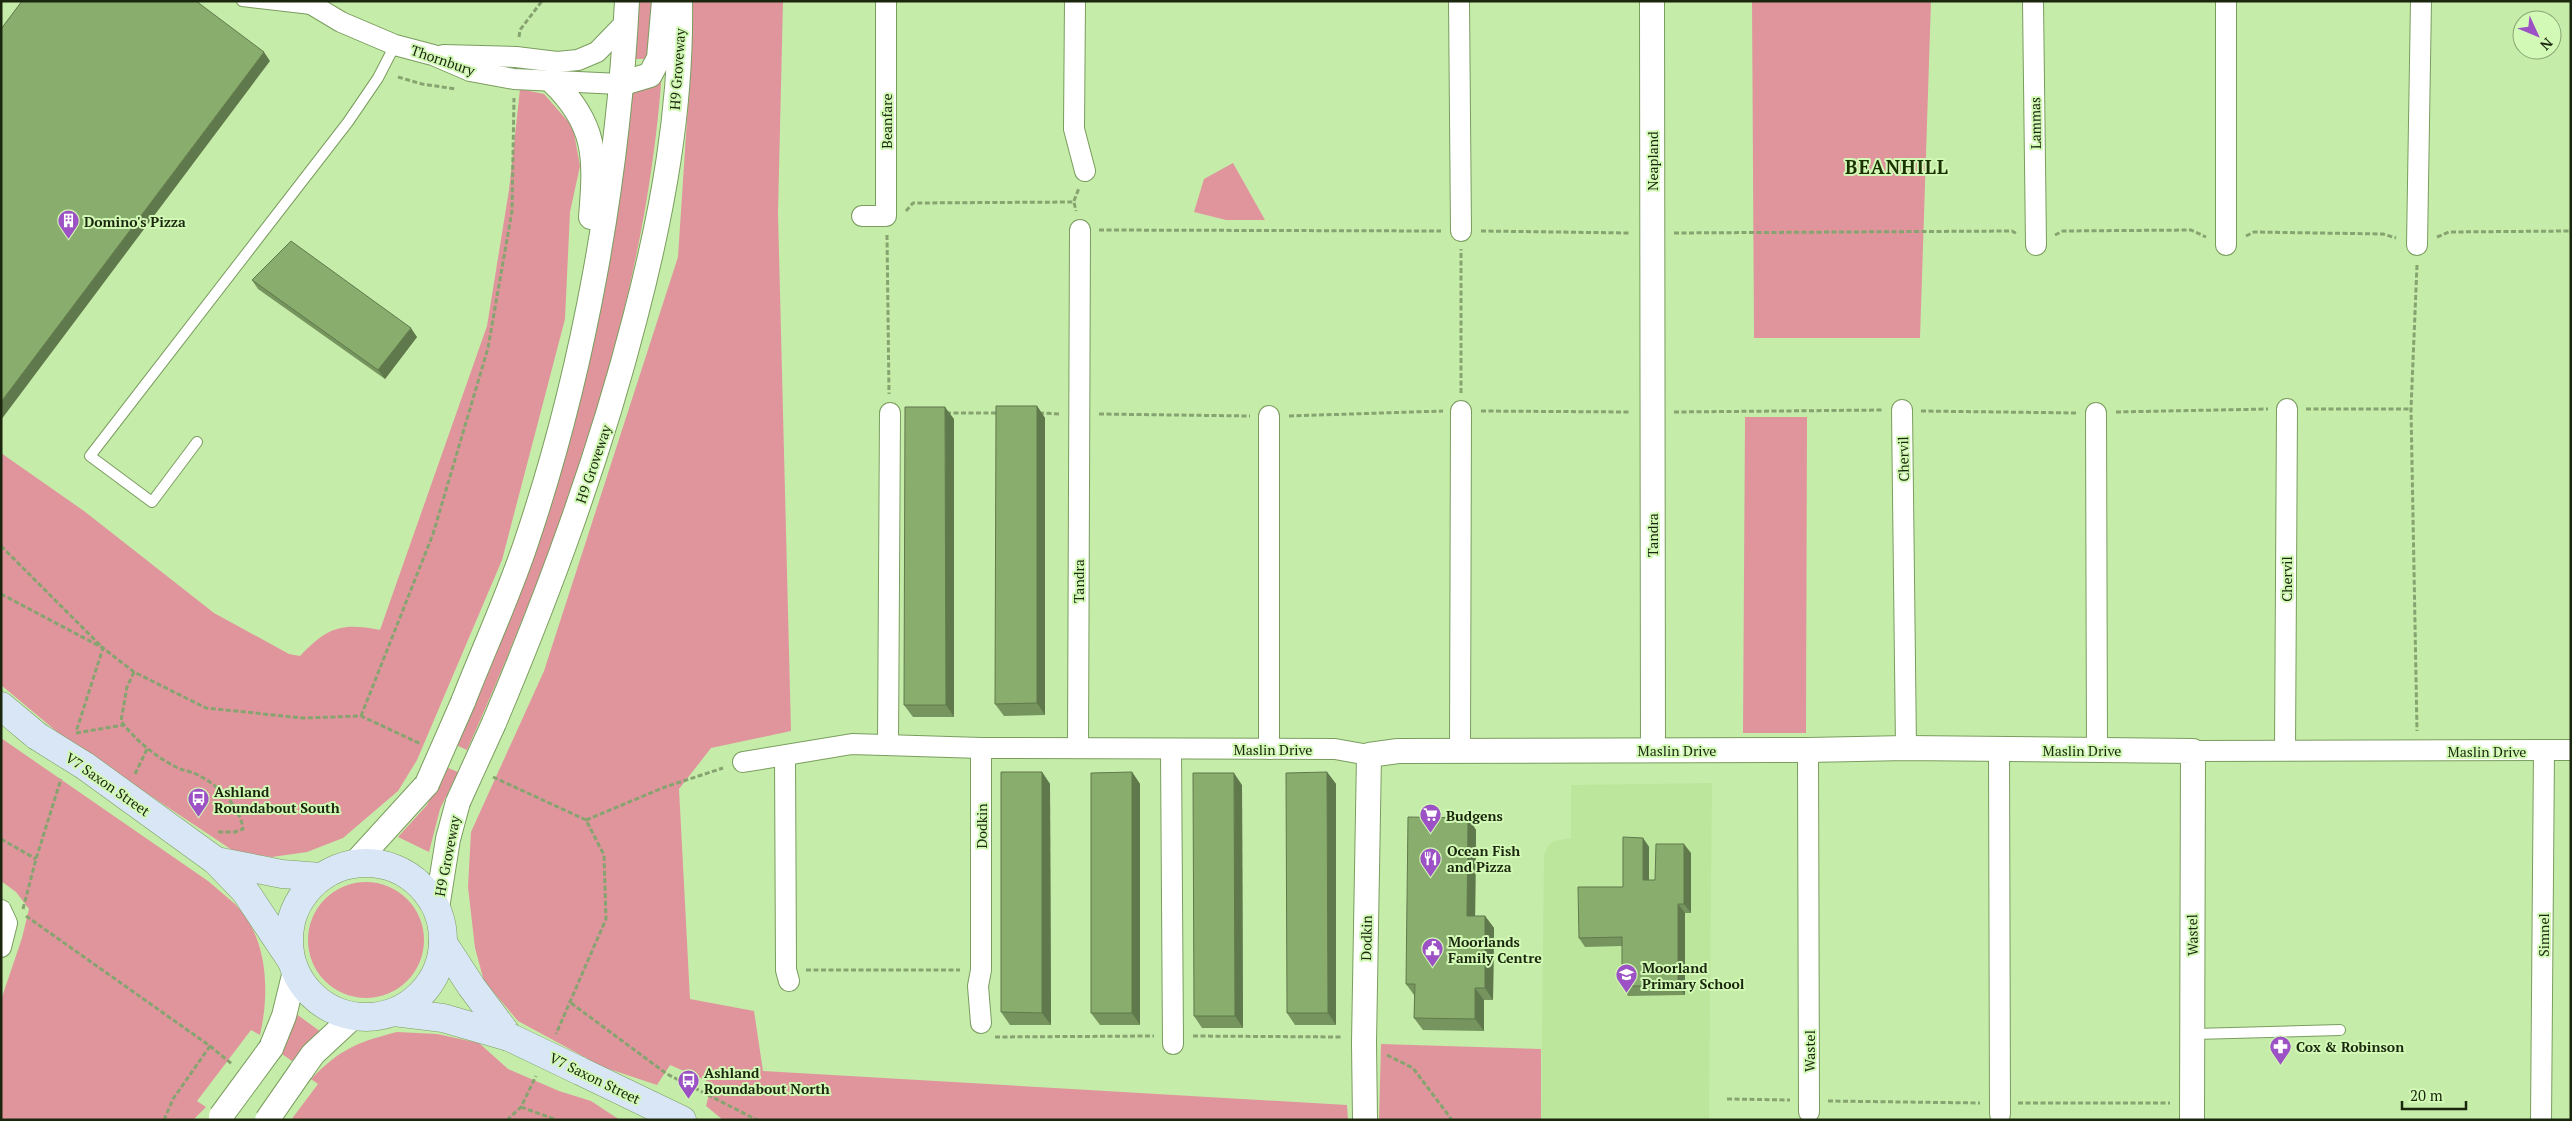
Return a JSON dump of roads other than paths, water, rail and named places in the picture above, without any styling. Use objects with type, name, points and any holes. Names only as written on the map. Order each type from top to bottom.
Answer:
[{"type":"main road","name":"V7 Saxon Street","points":[[1,706],[37,736],[73,772],[216,861],[245,891],[293,965]]},
{"type":"main road","name":"V7 Saxon Street","points":[[216,861],[282,874],[321,876]]},
{"type":"main road","points":[[355,863],[380,864],[404,872],[423,887],[437,908],[441,919],[443,943],[439,965],[429,984],[414,1000],[394,1012],[368,1017],[354,1016],[330,1008],[309,993],[293,965],[289,936],[293,913],[304,893],[321,876],[337,868],[355,863]]},
{"type":"main road","name":"V7 Saxon Street","points":[[443,943],[471,986],[509,1037]]},
{"type":"main road","name":"V7 Saxon Street","points":[[394,1012],[443,1018],[509,1037],[682,1120]]},
{"type":"street","points":[[620,84],[650,75],[660,58],[664,1]]},
{"type":"street","name":"H9 Groveway","points":[[437,908],[448,840],[458,802],[494,723],[540,613],[616,394],[652,251],[666,173],[678,79],[680,1]]},
{"type":"street","name":"Beanfare","points":[[862,216],[894,216],[886,1]]},
{"type":"street","points":[[1075,1],[1074,129],[1085,171]]},
{"type":"street","points":[[1459,1],[1461,231]]},
{"type":"street","name":"Neapland","points":[[1651,321],[1652,1]]},
{"type":"street","name":"Lammas","points":[[2034,1],[2036,245]]},
{"type":"street","points":[[2226,1],[2226,245]]},
{"type":"street","points":[[2418,245],[2421,1]]},
{"type":"street","name":"Thornbury","points":[[313,6],[341,22],[395,45],[433,55],[470,71],[514,79],[620,84]]},
{"type":"street","points":[[355,863],[427,784],[463,702],[527,541],[570,396],[584,329],[609,186],[626,12]]},
{"type":"street","points":[[433,55],[516,58],[557,62],[578,60],[597,52],[626,12]]},
{"type":"street","points":[[552,81],[576,106],[589,134],[593,164],[584,329]]},
{"type":"street","name":"Tandra","points":[[1078,748],[1080,230]]},
{"type":"street","name":"Tandra","points":[[1651,321],[1653,750]]},
{"type":"street","name":"Chervil","points":[[2284,750],[2287,409]]},
{"type":"street","name":"Chervil","points":[[1902,410],[1906,748]]},
{"type":"street","points":[[1460,750],[1461,411]]},
{"type":"street","points":[[888,745],[890,413]]},
{"type":"street","points":[[2096,413],[2097,748]]},
{"type":"street","points":[[1269,416],[1269,750]]},
{"type":"street","name":"Maslin Drive","points":[[743,762],[852,744],[981,748],[1171,750],[1335,749],[1368,755],[1398,751],[1460,750],[1808,750],[1906,748],[1999,750],[2097,748],[2193,751],[2571,750]]},
{"type":"street","name":"Dodkin","points":[[981,748],[981,970],[978,986],[981,1023]]},
{"type":"street","points":[[1171,750],[1173,1044]]},
{"type":"street","name":"Wastel","points":[[1808,750],[1809,1106]]},
{"type":"street","points":[[1999,750],[2000,1108]]},
{"type":"street","name":"Simnel","points":[[2541,1120],[2544,750]]},
{"type":"street","name":"Wastel","points":[[2192,1117],[2194,1034],[2193,751]]},
{"type":"street","name":"Dodkin","points":[[1365,1120],[1364,1043],[1368,755]]},
{"type":"street","points":[[786,756],[787,975]]},
{"type":"street","points":[[1,910],[7,923],[1,947]]},
{"type":"street","points":[[219,1118],[270,1048],[284,1016],[293,965]]},
{"type":"street","points":[[266,1120],[313,1054],[354,1016]]},
{"type":"lane","points":[[242,1],[313,6]]},
{"type":"lane","points":[[197,442],[152,502],[90,456],[348,122],[378,78],[395,45]]},
{"type":"lane","points":[[2194,1034],[2340,1030]]},
{"type":"place","name":"Domino's Pizza","points":[[68,240]]},
{"type":"place","name":"Ashland Roundabout South","points":[[198,818]]},
{"type":"place","name":"Budgens","points":[[1430,834]]},
{"type":"place","name":"Ocean Fish and Pizza","points":[[1431,877]]},
{"type":"place","name":"Moorlands Family Centre","points":[[1432,968]]},
{"type":"place","name":"Moorland Primary School","points":[[1626,994]]},
{"type":"place","name":"Cox & Robinson","points":[[2280,1065]]},
{"type":"place","name":"Ashland Roundabout North","points":[[688,1099]]},
{"type":"district","name":"BEANHILL","points":[[1897,166]]}]
